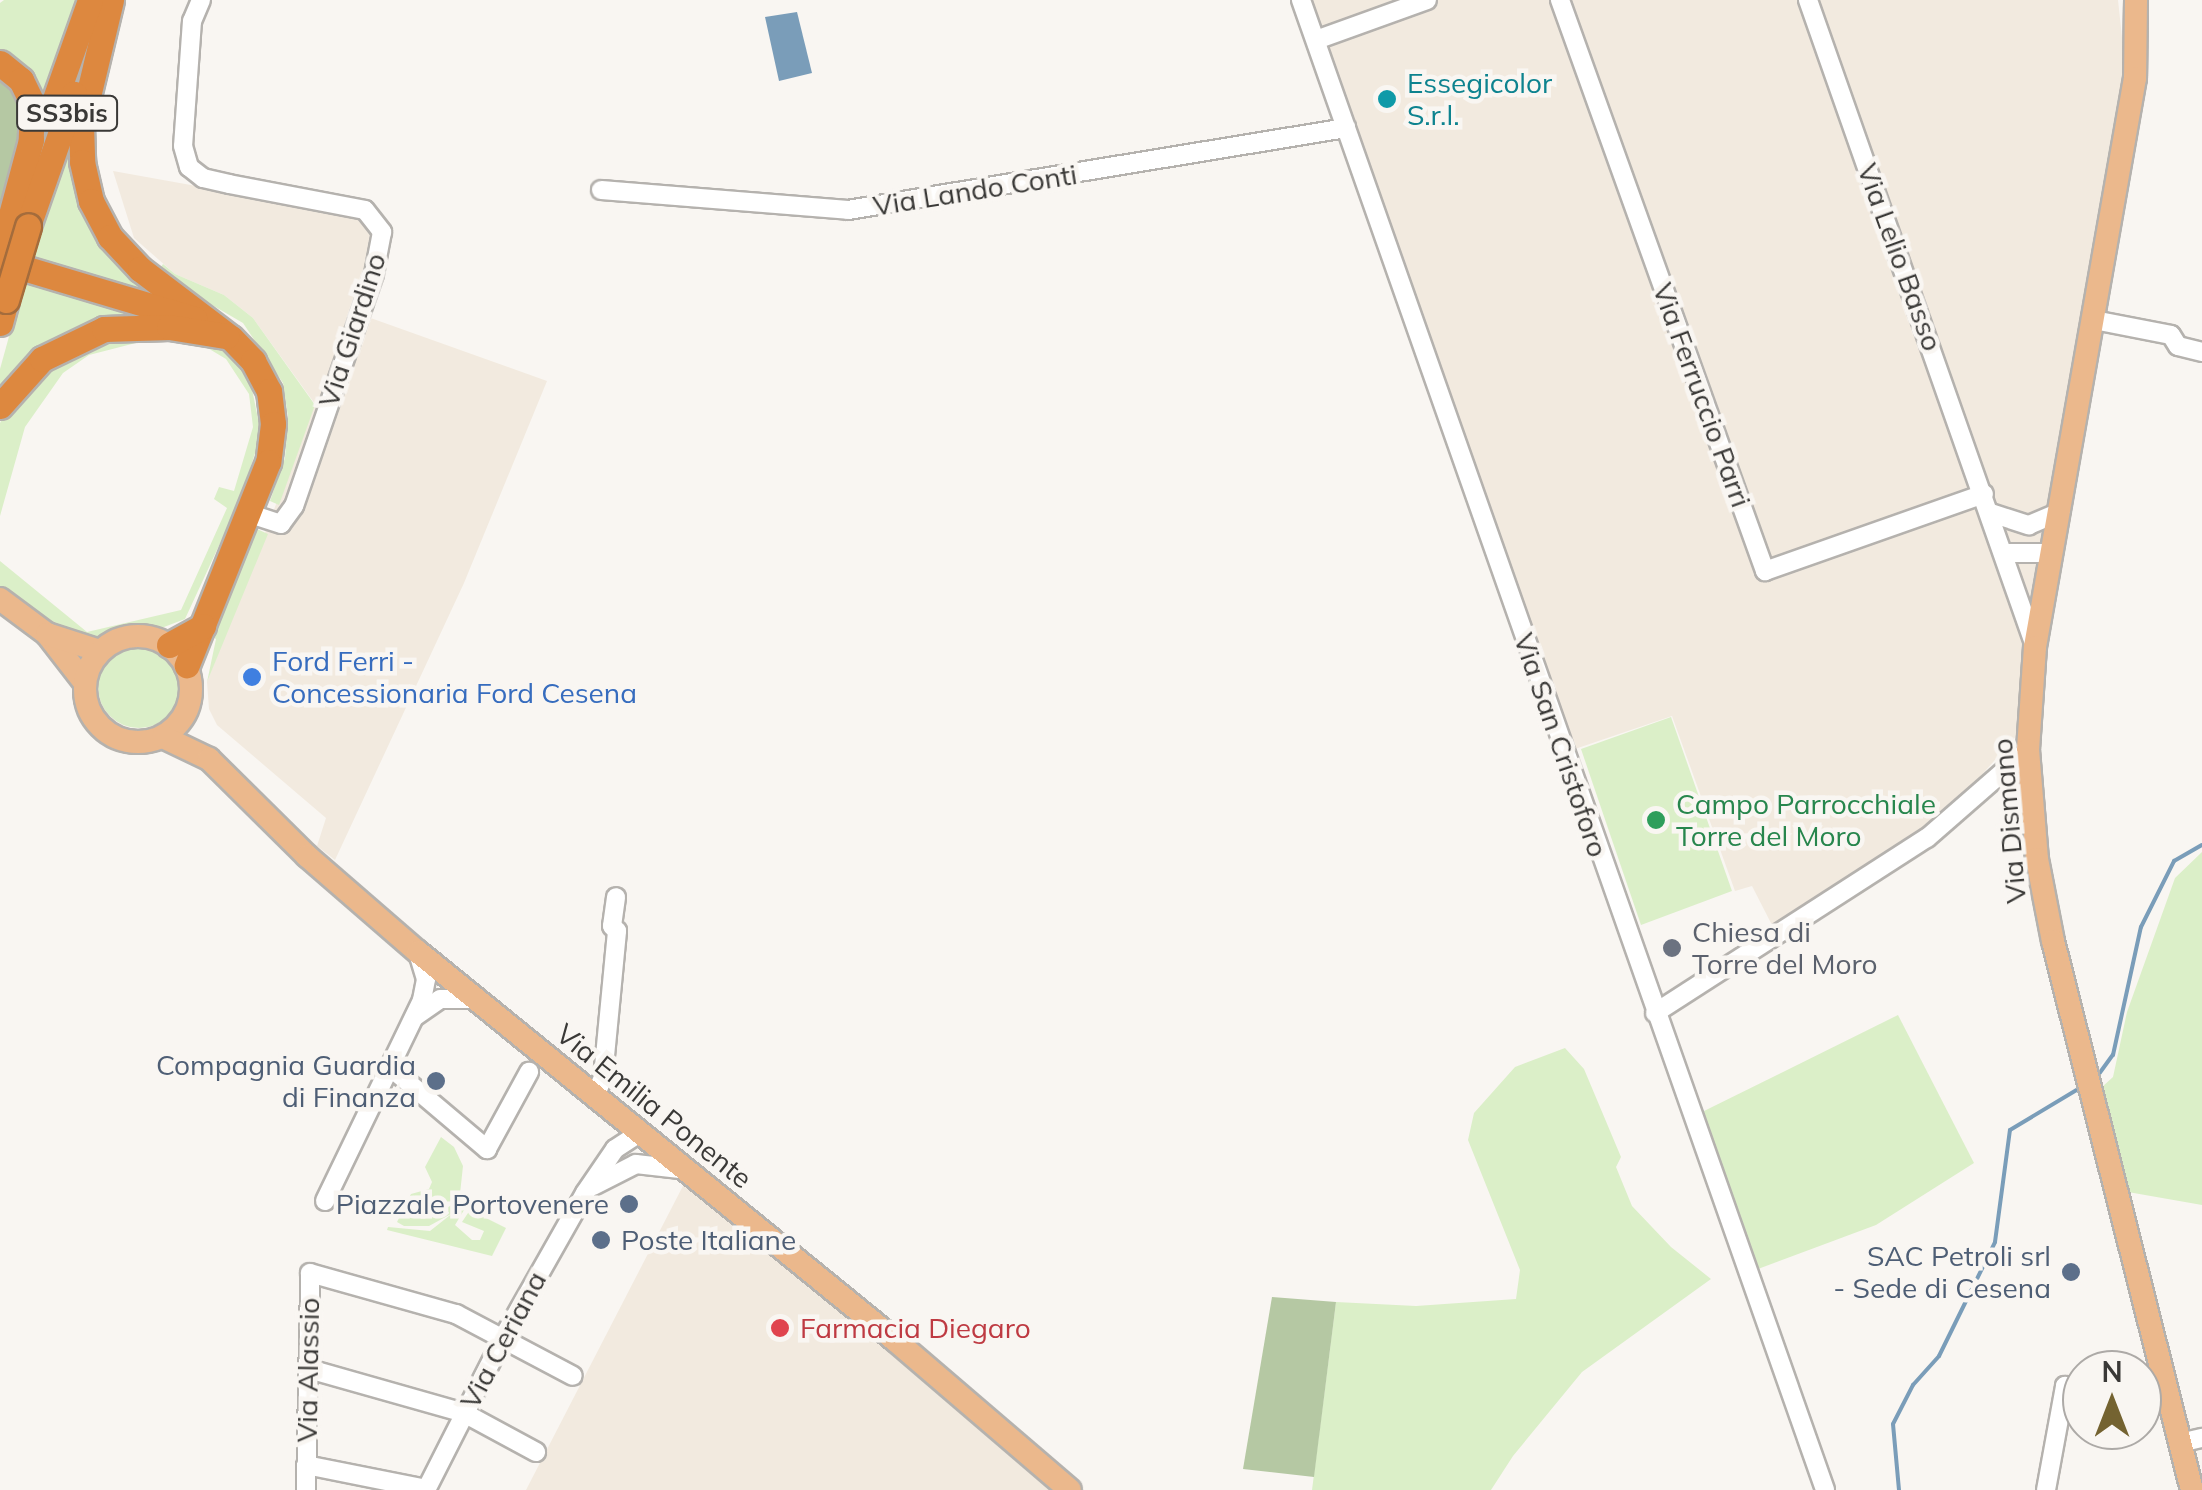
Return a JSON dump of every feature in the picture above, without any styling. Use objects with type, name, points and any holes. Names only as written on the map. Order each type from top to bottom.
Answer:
[{"type":"highway","name":"SS3bis","points":[[0,270],[90,0]]},
{"type":"highway","name":"SS3bis","points":[[3,311],[17,223],[109,0]]},
{"type":"highway","points":[[109,0],[81,126],[82,162],[91,201],[110,237],[140,269],[231,338],[253,361],[269,391],[273,424],[268,462],[186,666]]},
{"type":"highway","points":[[0,62],[21,80],[32,104],[31,140],[17,223],[0,258],[165,308],[231,338]]},
{"type":"highway","points":[[0,406],[42,358],[104,330],[169,327],[231,338]]},
{"type":"highway","points":[[169,645],[203,626]]},
{"type":"main road","name":"Via Dismano","points":[[2136,0],[2135,78],[2035,647],[2028,750],[2037,859],[2090,1096],[2168,1398],[2191,1441],[2192,1490]]},
{"type":"main road","points":[[0,598],[47,634],[85,683],[90,713],[108,734],[141,743],[163,737],[186,713],[192,697],[186,666],[169,645],[134,636],[100,651],[85,683]]},
{"type":"main road","points":[[47,634],[100,651]]},
{"type":"main road","name":"Via Emilia Ponente","points":[[186,713],[209,759],[307,856],[639,1135],[895,1340],[1070,1490]]},
{"type":"main road","name":"Via Emilia Ponente","points":[[163,737],[209,759]]},
{"type":"street","name":"Via Giardino","points":[[200,0],[192,20],[187,92],[184,146],[189,167],[203,178],[364,210],[382,232],[374,274],[294,506],[281,524],[248,513]]},
{"type":"street","name":"Via San Cristoforo","points":[[1301,0],[1824,1490]]},
{"type":"street","points":[[1316,40],[1427,0]]},
{"type":"street","name":"Via Ferruccio Parri","points":[[1560,0],[1765,571],[1984,494]]},
{"type":"street","name":"Via Lelio Basso","points":[[1808,0],[2035,647]]},
{"type":"street","name":"Via Dismano","points":[[2135,78],[2147,0]]},
{"type":"street","name":"Via Lando Conti","points":[[601,190],[848,210],[1346,128]]},
{"type":"street","points":[[2094,320],[2171,335],[2178,346],[2202,352]]},
{"type":"street","points":[[2029,525],[2060,512]]},
{"type":"street","points":[[1991,513],[2029,525],[2053,553]]},
{"type":"street","points":[[2002,554],[2053,553]]},
{"type":"street","points":[[1655,1014],[1927,838],[2028,750]]},
{"type":"street","points":[[595,1097],[603,1077],[617,931],[612,926],[616,897]]},
{"type":"street","points":[[418,952],[426,979],[422,1007]]},
{"type":"street","points":[[326,1201],[422,1007],[447,976]]},
{"type":"street","points":[[422,1007],[450,997],[474,999]]},
{"type":"street","points":[[390,1068],[487,1150],[529,1072]]},
{"type":"street","points":[[615,1115],[619,1134],[615,1150]]},
{"type":"street","points":[[628,1166],[637,1154],[639,1135]]},
{"type":"street","name":"Via Ceriana","points":[[426,1490],[503,1338],[585,1193],[615,1150],[639,1135]]},
{"type":"street","points":[[628,1166],[655,1164],[681,1169]]},
{"type":"street","name":"Via Ceriana","points":[[585,1193],[628,1166]]},
{"type":"street","name":"Via Alassio","points":[[306,1490],[310,1273],[456,1314],[503,1338]]},
{"type":"street","points":[[503,1338],[572,1376]]},
{"type":"street","points":[[309,1370],[464,1413],[536,1452]]},
{"type":"street","points":[[2162,1397],[2168,1398]]},
{"type":"street","points":[[2046,1490],[2062,1398]]},
{"type":"street","points":[[306,1465],[426,1490]]},
{"type":"shaded area","points":[[1303,0],[2118,0],[2127,84],[2018,734],[1946,815],[1774,929],[1752,886],[1735,891],[1672,716],[1572,750]]},
{"type":"shaded area","points":[[113,171],[362,216],[374,239],[351,311],[547,381],[464,583],[335,860],[317,846],[326,818],[217,725],[209,709],[207,682],[315,404],[253,318],[224,295],[175,274],[134,238]]},
{"type":"shaded area","points":[[685,1182],[877,1343],[1065,1490],[526,1490]]},
{"type":"green space","points":[[85,0],[41,121],[0,51],[0,3]]},
{"type":"green space","points":[[0,71],[25,108],[0,225]]},
{"type":"green space","points":[[77,109],[81,182],[176,301],[32,259]]},
{"type":"green space","points":[[163,264],[175,274],[224,295],[253,318],[315,405],[279,505],[270,501],[285,458],[288,417],[283,383],[243,323],[157,273]]},
{"type":"green space","points":[[26,275],[141,316],[0,393],[0,369]]},
{"type":"green space","points":[[136,329],[206,339],[227,351],[250,379],[261,434],[241,498],[185,619],[164,627],[131,627],[103,636],[79,637],[51,628],[0,587],[0,561],[87,632],[181,610],[227,508],[214,499],[219,487],[234,491],[253,427],[249,394],[226,359],[201,344],[163,336],[89,355],[63,373],[25,427],[0,516],[0,423],[13,398],[70,346],[106,333]]},
{"type":"green space","points":[[257,529],[268,534],[207,682],[216,639],[209,634]]},
{"type":"green space","points":[[139,646],[155,649],[168,658],[177,671],[177,703],[168,716],[155,725],[139,728],[123,725],[110,716],[101,703],[98,687],[101,671],[110,658],[123,649]]},
{"type":"green space","name":"Campo Parrocchiale Torre del Moro","points":[[1671,717],[1732,891],[1641,925],[1581,749]]},
{"type":"green space","points":[[2202,852],[2202,1205],[2128,1192],[2102,1087],[2113,1077],[2127,1012],[2175,878]]},
{"type":"green space","points":[[1898,1015],[1974,1163],[1876,1225],[1758,1269],[1702,1112]]},
{"type":"green space","points":[[1565,1048],[1584,1069],[1621,1157],[1616,1167],[1632,1206],[1671,1247],[1711,1279],[1582,1372],[1513,1456],[1491,1490],[1312,1490],[1336,1302],[1416,1306],[1516,1299],[1520,1270],[1468,1140],[1474,1113],[1515,1067]]},
{"type":"green space","points":[[441,1137],[454,1147],[463,1166],[459,1203],[451,1214],[429,1226],[404,1226],[397,1222],[411,1194],[429,1189],[432,1182],[425,1167]]},
{"type":"green space","points":[[459,1208],[464,1210],[455,1225],[472,1240],[480,1240],[484,1231],[462,1222],[470,1210],[506,1228],[492,1256],[387,1230],[388,1227],[430,1231]]},
{"type":"green space","points":[[1272,1297],[1336,1302],[1314,1477],[1243,1469]]},
{"type":"water","points":[[797,12],[812,73],[779,81],[765,17]]},
{"type":"waterway","points":[[2096,1078],[2113,1055],[2141,927],[2174,861],[2202,845]]},
{"type":"waterway","points":[[1899,1490],[1893,1424],[1913,1385],[1939,1356],[1995,1242],[2010,1130],[2080,1088]]},
{"type":"place","name":"Essegicolor S.r.l.","points":[[1387,99]]},
{"type":"place","name":"Ford Ferri - Concessionaria Ford Cesena","points":[[252,677]]},
{"type":"place","name":"Campo Parrocchiale Torre del Moro","points":[[1656,820]]},
{"type":"place","name":"Chiesa di Torre del Moro","points":[[1672,948]]},
{"type":"place","name":"Compagnia Guardia di Finanza","points":[[436,1081]]},
{"type":"place","name":"Piazzale Portovenere","points":[[629,1204]]},
{"type":"place","name":"Poste Italiane","points":[[601,1240]]},
{"type":"place","name":"SAC Petroli srl - Sede di Cesena","points":[[2071,1272]]},
{"type":"place","name":"Farmacia Diegaro","points":[[780,1328]]}]
